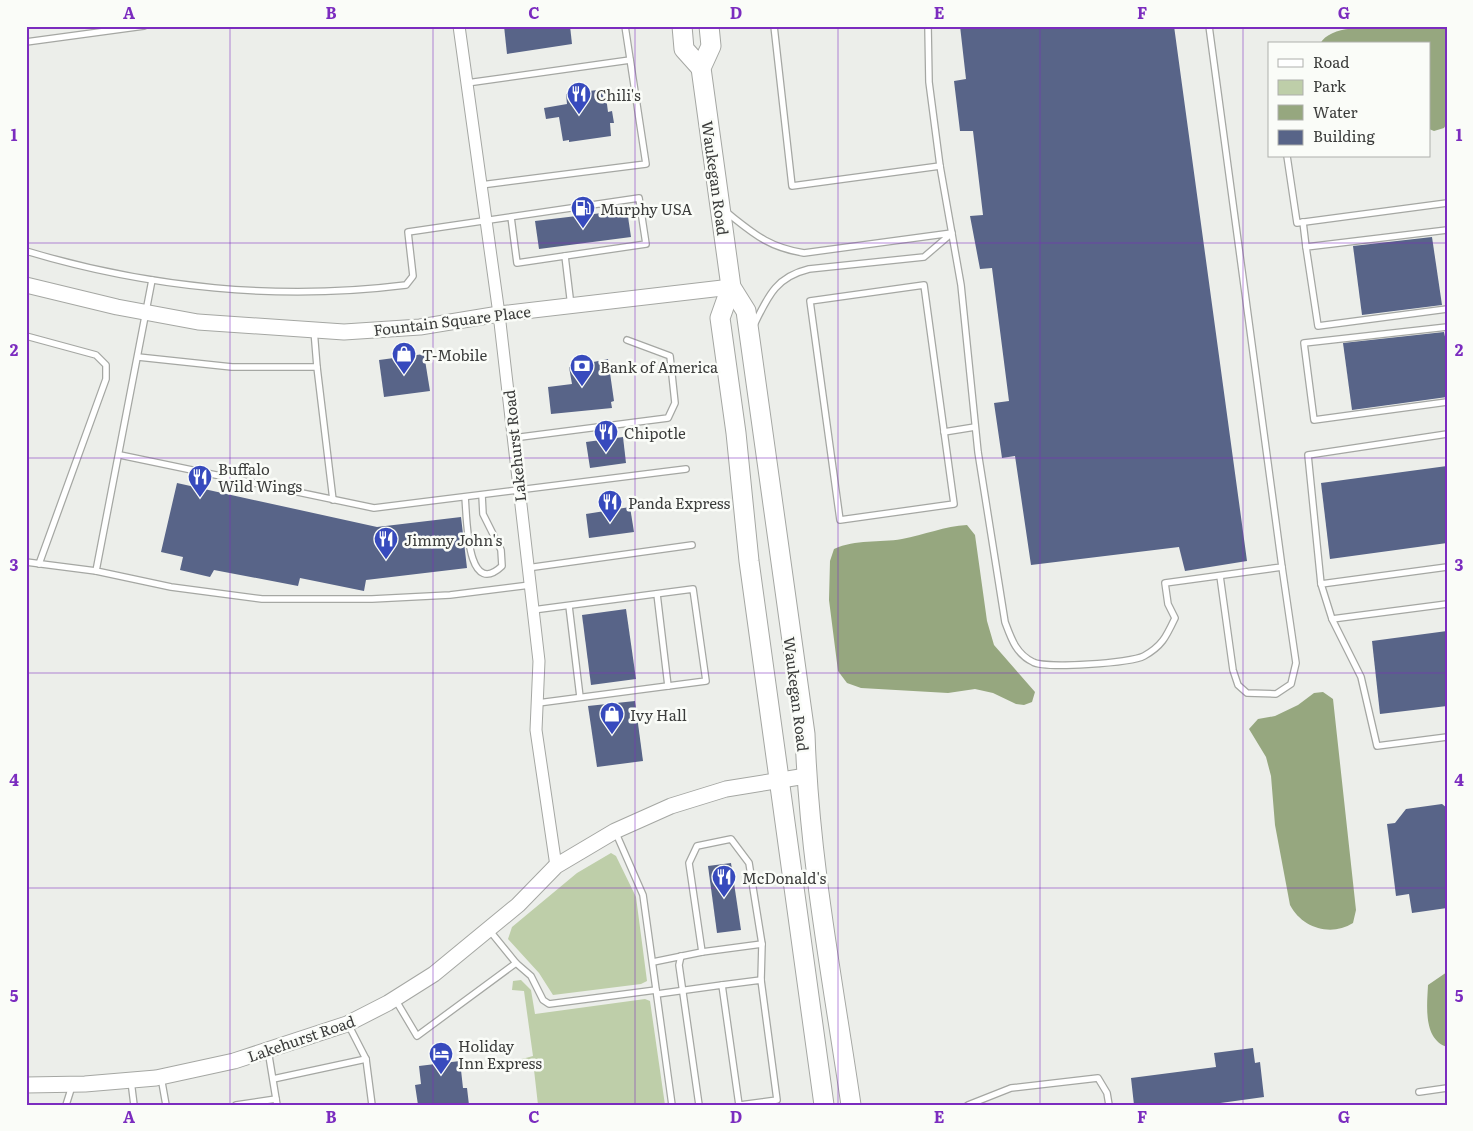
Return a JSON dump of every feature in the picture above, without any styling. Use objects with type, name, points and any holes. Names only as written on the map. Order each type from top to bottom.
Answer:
[{"type":"main road","points":[[682,26],[684,48],[701,68],[711,46],[709,26]]},
{"type":"main road","name":"Waukegan Road","points":[[701,68],[731,287],[746,311],[762,443],[805,734],[806,776],[825,943],[852,1104]]},
{"type":"main road","name":"Waukegan Road","points":[[731,287],[720,318],[736,433],[749,561],[824,1105]]},
{"type":"street","name":"Lakehurst Road","points":[[459,26],[499,314],[539,661],[536,730],[556,866]]},
{"type":"street","name":"Fountain Square Place","points":[[26,285],[147,313],[198,322],[344,332],[420,327],[499,314],[731,287]]},
{"type":"street","name":"Lakehurst Road","points":[[26,1085],[72,1084],[162,1077],[234,1061],[347,1024],[395,999],[434,974],[518,905],[556,866],[614,831],[671,806],[726,789],[806,776]]},
{"type":"lane","points":[[26,42],[144,26]]},
{"type":"lane","points":[[481,185],[646,164],[625,26]]},
{"type":"lane","points":[[774,26],[792,186],[940,166]]},
{"type":"lane","points":[[928,26],[929,82],[940,166],[961,285],[975,427],[1005,622],[1013,645],[1033,663],[1068,666],[1142,657],[1164,642],[1174,618],[1168,604],[1165,584],[1282,568]]},
{"type":"lane","points":[[1208,26],[1296,663],[1291,684],[1276,694],[1247,693],[1238,685],[1233,670],[1220,576]]},
{"type":"lane","points":[[466,83],[630,60]]},
{"type":"lane","points":[[1287,158],[1297,223],[1447,203]]},
{"type":"lane","points":[[26,251],[180,285],[286,292],[359,291],[406,285],[413,276],[408,232],[639,198],[646,244],[517,263],[511,218]]},
{"type":"lane","points":[[719,206],[760,239],[781,249],[804,253],[952,233]]},
{"type":"lane","points":[[1303,222],[1318,326],[1447,309]]},
{"type":"lane","points":[[1306,247],[1447,230]]},
{"type":"lane","points":[[749,333],[770,292],[793,273],[809,268],[924,257],[952,233]]},
{"type":"lane","points":[[565,256],[571,306]]},
{"type":"lane","points":[[96,571],[120,455],[152,280]]},
{"type":"lane","points":[[924,285],[944,432],[954,504],[840,520],[810,301],[924,285]]},
{"type":"lane","points":[[1447,327],[1304,343],[1314,420],[1447,402]]},
{"type":"lane","points":[[314,330],[333,500]]},
{"type":"lane","points":[[26,336],[96,355],[106,365],[106,379],[39,564]]},
{"type":"lane","points":[[513,438],[668,418],[675,403],[670,356],[626,340]]},
{"type":"lane","points":[[138,357],[232,367],[317,367]]},
{"type":"lane","points":[[944,432],[975,427]]},
{"type":"lane","points":[[1447,434],[1308,454],[1321,584],[1332,619],[1361,677],[1377,746],[1447,737]]},
{"type":"lane","points":[[120,455],[374,508],[686,469]]},
{"type":"lane","points":[[464,497],[472,559],[477,570],[484,574],[494,573],[502,566],[501,550],[483,514],[482,495]]},
{"type":"lane","points":[[527,568],[692,545]]},
{"type":"lane","points":[[26,562],[96,571],[170,587],[262,599],[381,598],[450,595],[530,585]]},
{"type":"lane","points":[[1321,584],[1447,568]]},
{"type":"lane","points":[[533,610],[693,590],[706,681],[538,703]]},
{"type":"lane","points":[[656,594],[668,686]]},
{"type":"lane","points":[[1332,619],[1447,604]]},
{"type":"lane","points":[[569,606],[580,697]]},
{"type":"lane","points":[[614,831],[643,895],[672,1105]]},
{"type":"lane","points":[[702,952],[689,863],[697,846],[732,839],[749,863],[762,944],[761,980],[777,1100],[740,1105],[722,985]]},
{"type":"lane","points":[[488,929],[516,963],[531,976],[543,1000],[549,1004],[761,980]]},
{"type":"lane","points":[[652,962],[702,952],[762,944]]},
{"type":"lane","points":[[682,956],[679,965],[699,1105]]},
{"type":"lane","points":[[395,999],[417,1036],[516,963]]},
{"type":"lane","points":[[347,1024],[366,1059],[372,1105]]},
{"type":"lane","points":[[236,1105],[276,1102],[268,1050]]},
{"type":"lane","points":[[273,1080],[366,1059]]},
{"type":"lane","points":[[162,1077],[166,1105]]},
{"type":"lane","points":[[968,1105],[1012,1088],[1098,1078],[1107,1094],[1109,1105]]},
{"type":"lane","points":[[131,1080],[134,1105]]},
{"type":"lane","points":[[66,1105],[72,1084]]},
{"type":"lane","points":[[1419,1092],[1447,1088]]},
{"type":"green space","points":[[611,853],[616,856],[636,897],[647,981],[641,984],[553,995],[539,973],[508,939],[512,927],[577,873]]},
{"type":"green space","points":[[521,980],[531,990],[535,1014],[645,999],[650,1001],[665,1105],[538,1105],[533,1061],[524,1062],[522,1059],[533,1056],[524,991],[512,990],[513,981]]},
{"type":"water","points":[[1386,26],[1447,26],[1447,123],[1444,128],[1434,131],[1430,129],[1430,42],[1322,42],[1332,33],[1350,29]]},
{"type":"water","points":[[967,525],[975,535],[987,621],[994,645],[1035,692],[1032,702],[1024,705],[1016,704],[993,693],[975,689],[948,693],[861,688],[847,683],[838,671],[829,600],[830,561],[834,549],[859,542],[902,539]]},
{"type":"water","points":[[1323,692],[1333,699],[1356,910],[1353,923],[1344,927],[1327,930],[1309,924],[1295,913],[1290,905],[1275,825],[1271,776],[1266,757],[1249,729],[1258,719],[1275,716],[1298,705],[1314,693]]},
{"type":"water","points":[[1447,972],[1447,1047],[1439,1043],[1430,1029],[1427,1002],[1428,985]]},
{"type":"building","points":[[504,26],[570,26],[572,44],[507,54]]},
{"type":"building","points":[[960,26],[1174,26],[1247,561],[1185,571],[1179,547],[1031,565],[1015,456],[1002,458],[994,403],[1009,401],[992,268],[980,269],[970,216],[983,215],[973,131],[960,131],[954,81],[966,79]]},
{"type":"building","name":"Chili's","points":[[605,89],[608,112],[612,111],[614,123],[610,123],[611,136],[569,142],[569,140],[563,141],[559,117],[546,119],[544,108],[567,104],[566,94]]},
{"type":"building","name":"Murphy USA","points":[[627,210],[631,237],[539,249],[535,221]]},
{"type":"building","points":[[1432,237],[1442,305],[1362,315],[1353,246]]},
{"type":"building","points":[[1444,332],[1447,346],[1447,397],[1352,410],[1343,343]]},
{"type":"building","name":"T-Mobile","points":[[424,354],[430,391],[384,397],[379,360]]},
{"type":"building","name":"Bank of America","points":[[608,359],[614,401],[611,402],[612,408],[551,414],[548,387],[572,384],[569,367]]},
{"type":"building","name":"Chipotle","points":[[623,437],[626,463],[590,468],[586,442]]},
{"type":"building","points":[[1447,466],[1447,543],[1330,559],[1321,483]]},
{"type":"building","points":[[177,483],[377,527],[461,517],[467,568],[366,580],[364,591],[300,578],[298,586],[214,570],[210,577],[180,570],[183,557],[161,552]]},
{"type":"building","name":"Panda Express","points":[[630,507],[634,532],[589,538],[586,514]]},
{"type":"building","points":[[626,609],[636,679],[591,685],[582,615]]},
{"type":"building","points":[[1447,631],[1447,706],[1380,714],[1372,641]]},
{"type":"building","points":[[635,701],[643,761],[597,767],[588,706]]},
{"type":"building","points":[[1442,804],[1447,808],[1447,908],[1412,913],[1409,894],[1396,896],[1387,824],[1395,823],[1406,809]]},
{"type":"building","name":"McDonald's","points":[[731,863],[741,930],[717,933],[708,866]]},
{"type":"building","points":[[1253,1048],[1255,1063],[1260,1062],[1264,1097],[1206,1105],[1134,1105],[1131,1078],[1216,1067],[1214,1053]]},
{"type":"building","name":"Holiday Inn Express","points":[[460,1061],[463,1088],[467,1088],[469,1105],[418,1105],[415,1085],[421,1084],[419,1066]]},
{"type":"place","name":"Chili's","points":[[579,115]]},
{"type":"place","name":"Murphy USA","points":[[583,229]]},
{"type":"place","name":"T-Mobile","points":[[404,375]]},
{"type":"place","name":"Bank of America","points":[[582,387]]},
{"type":"place","name":"Chipotle","points":[[606,453]]},
{"type":"place","name":"Buffalo Wild Wings","points":[[200,498]]},
{"type":"place","name":"Panda Express","points":[[610,523]]},
{"type":"place","name":"Jimmy John's","points":[[386,560]]},
{"type":"place","name":"Ivy Hall","points":[[612,735]]},
{"type":"place","name":"McDonald's","points":[[724,898]]},
{"type":"place","name":"Holiday Inn Express","points":[[441,1075]]}]
